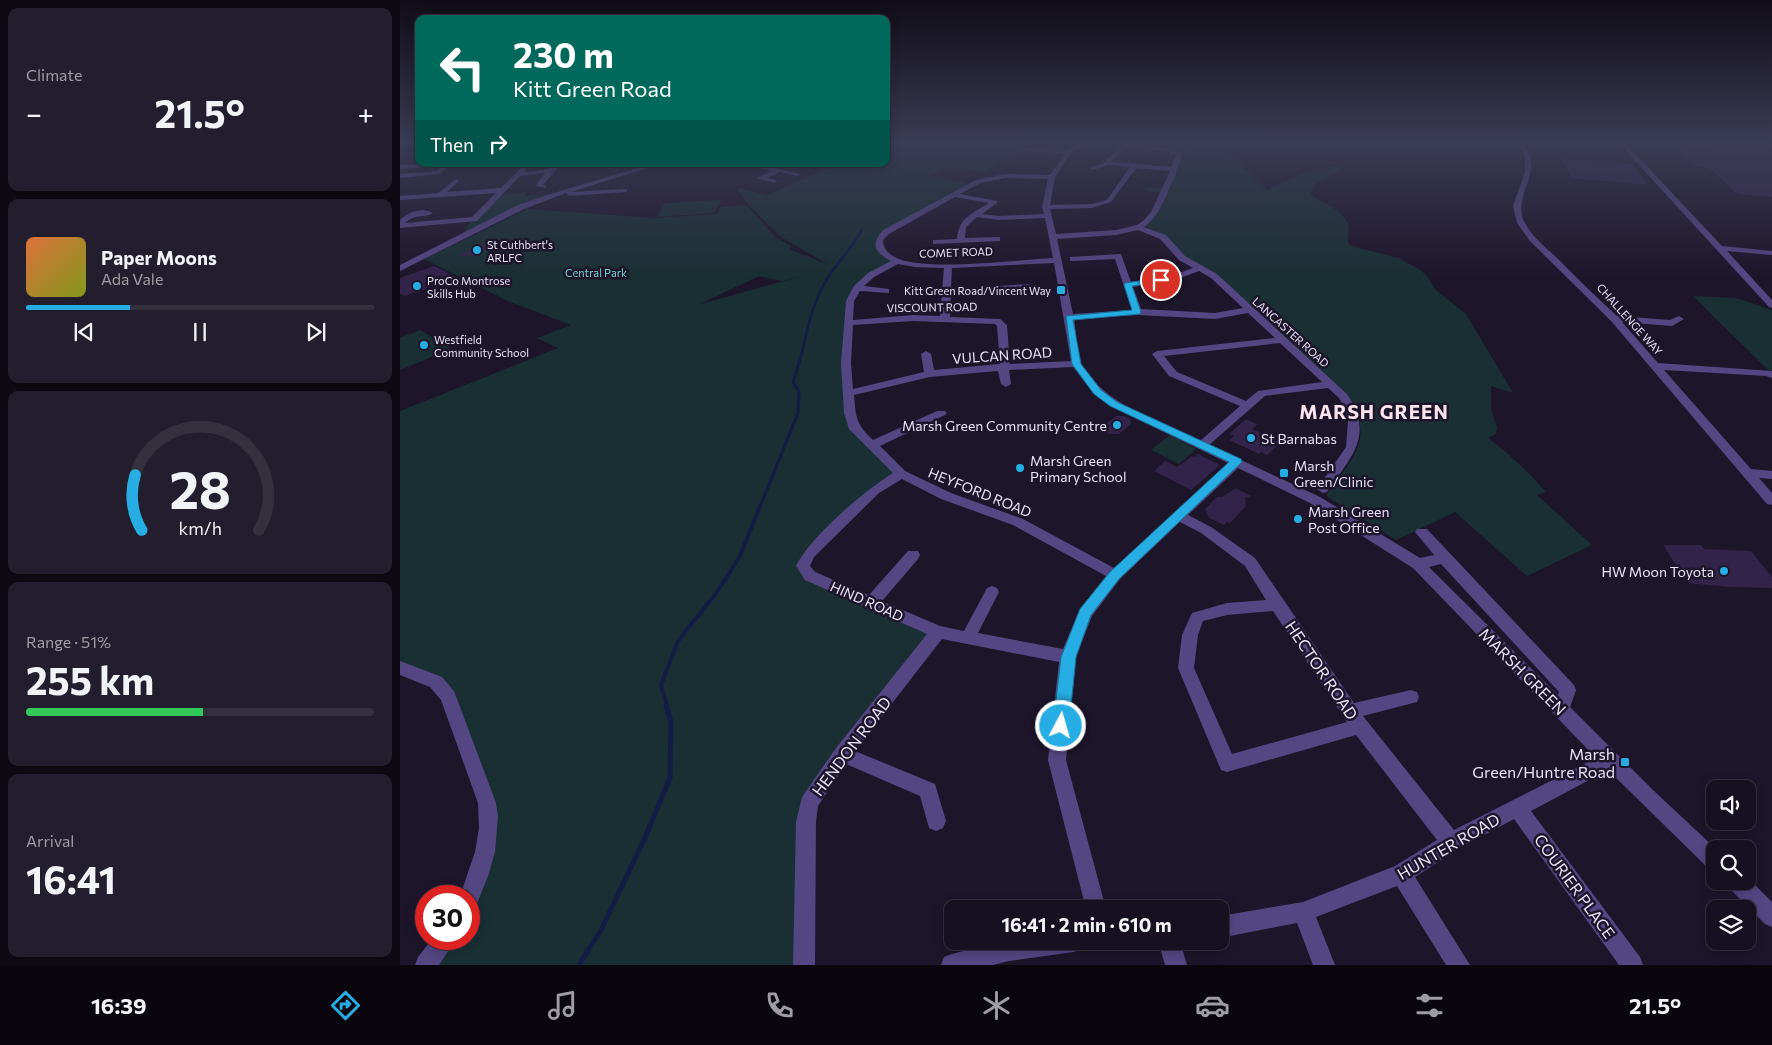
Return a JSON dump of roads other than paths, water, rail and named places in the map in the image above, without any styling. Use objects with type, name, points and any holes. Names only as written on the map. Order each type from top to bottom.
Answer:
[{"type":"street","points":[[440,195],[448,188]]},
{"type":"street","points":[[400,268],[532,203],[574,188]]},
{"type":"street","points":[[897,261],[885,254],[879,246],[879,240],[886,232],[962,188]]},
{"type":"street","points":[[1048,188],[1046,211],[1069,318],[1076,364]]},
{"type":"street","points":[[976,215],[998,218],[1102,204],[1109,201],[1118,188]]},
{"type":"street","points":[[1052,237],[1116,232],[1142,223],[1164,188]]},
{"type":"street","name":"CHALLENGE WAY","points":[[1523,188],[1517,206],[1520,221],[1533,239],[1614,319],[1772,501]]},
{"type":"street","points":[[1663,188],[1772,305]]},
{"type":"street","points":[[400,198],[502,190]]},
{"type":"street","points":[[401,226],[474,219],[502,190]]},
{"type":"street","points":[[554,194],[625,191]]},
{"type":"street","points":[[952,194],[995,202],[962,227],[961,241]]},
{"type":"street","points":[[401,226],[411,214],[429,213]]},
{"type":"street","name":"LANCASTER ROAD","points":[[1142,223],[1162,237],[1182,258],[1198,269],[1214,276],[1248,310],[1331,384],[1351,408],[1354,421],[1352,448],[1319,495]]},
{"type":"street","points":[[936,242],[997,241],[999,262]]},
{"type":"street","points":[[1718,248],[1772,253]]},
{"type":"street","points":[[1073,259],[1118,256],[1137,312]]},
{"type":"street","name":"COMET ROAD","points":[[897,261],[915,265],[948,266],[1057,260]]},
{"type":"street","points":[[857,288],[871,275],[897,261]]},
{"type":"street","points":[[944,318],[948,266]]},
{"type":"street","points":[[1128,285],[1172,278],[1198,269]]},
{"type":"street","points":[[946,292],[1028,287]]},
{"type":"street","points":[[857,288],[886,290]]},
{"type":"street","name":"HEYFORD ROAD","points":[[857,288],[850,301],[846,363],[850,413],[855,429],[901,474],[946,496],[1018,522],[1115,575]]},
{"type":"street","points":[[1069,318],[1137,312],[1215,316],[1248,310]]},
{"type":"street","name":"VISCOUNT ROAD","points":[[849,323],[913,318],[997,321],[1002,325],[1006,384]]},
{"type":"street","points":[[1614,319],[1672,323],[1679,319]]},
{"type":"street","points":[[1246,406],[1173,374],[1157,354],[1282,340]]},
{"type":"street","points":[[926,354],[930,374]]},
{"type":"street","name":"VULCAN ROAD","points":[[849,394],[930,374],[1004,367],[1076,364]]},
{"type":"street","name":"MARSH GREEN","points":[[1076,364],[1098,392],[1114,404],[1237,462],[1319,495],[1418,564],[1610,760],[1706,853]]},
{"type":"street","points":[[1655,366],[1769,373],[1772,375]]},
{"type":"street","points":[[1202,445],[1262,393],[1331,384]]},
{"type":"street","points":[[871,446],[940,413]]},
{"type":"street","points":[[1094,900],[1057,760],[1068,657],[1084,613],[1115,575],[1237,462]]},
{"type":"street","name":"HIND ROAD","points":[[901,474],[875,490],[809,554],[803,566],[810,576],[938,632],[1068,657]]},
{"type":"street","points":[[1748,474],[1772,475]]},
{"type":"street","name":"HECTOR ROAD","points":[[1179,516],[1220,539],[1250,562],[1355,719],[1451,842]]},
{"type":"street","points":[[1422,532],[1568,690],[1561,710]]},
{"type":"street","points":[[871,603],[913,555]]},
{"type":"street","points":[[1418,564],[1444,558]]},
{"type":"street","points":[[967,639],[992,592]]},
{"type":"street","points":[[1277,604],[1227,609],[1197,617],[1190,635],[1186,668],[1227,764],[1355,719],[1411,697]]},
{"type":"street","name":"HENDON ROAD","points":[[804,965],[809,803],[842,754],[938,632]]},
{"type":"street","points":[[400,668],[436,682],[448,696],[487,803],[490,821],[488,838],[475,885]]},
{"type":"street","points":[[842,754],[928,790],[936,822]]},
{"type":"street","name":"HUNTER ROAD","points":[[1229,925],[1303,912],[1401,874],[1451,842],[1610,760]]},
{"type":"street","name":"COURIER PLACE","points":[[1517,807],[1632,965]]},
{"type":"street","points":[[1401,874],[1459,965]]},
{"type":"street","points":[[1745,890],[1772,917]]},
{"type":"street","points":[[1747,890],[1772,908]]},
{"type":"street","points":[[1303,912],[1324,965]]},
{"type":"street","points":[[426,965],[436,950]]},
{"type":"street","points":[[952,965],[1009,950]]},
{"type":"street","points":[[1172,950],[1176,965]]},
{"type":"waterway","points":[[860,233],[862,229]]},
{"type":"waterway","points":[[802,353],[809,322],[824,283],[860,233]]},
{"type":"waterway","points":[[760,507],[798,413],[799,391],[793,383],[802,352]]},
{"type":"waterway","points":[[667,706],[661,685],[678,641],[717,592],[740,556],[760,506]]},
{"type":"waterway","points":[[579,965],[601,930],[644,840],[670,778],[671,722],[666,705]]},
{"type":"place","name":"St Cuthbert's ARLFC","points":[[477,250]]},
{"type":"place","name":"ProCo Montrose Skills Hub","points":[[417,286]]},
{"type":"place","name":"Kitt Green Road/Vincent Way","points":[[1061,290]]},
{"type":"place","name":"Westfield Community School","points":[[424,345]]},
{"type":"place","name":"Marsh Green Community Centre","points":[[1117,425]]},
{"type":"place","name":"St Barnabas","points":[[1251,438]]},
{"type":"place","name":"Marsh Green Primary School","points":[[1020,468]]},
{"type":"place","name":"Marsh Green/Clinic","points":[[1284,473]]},
{"type":"place","name":"Marsh Green Post Office","points":[[1298,519]]},
{"type":"place","name":"HW Moon Toyota","points":[[1724,571]]},
{"type":"place","name":"Marsh Green/Huntre Road","points":[[1625,762]]},
{"type":"district","name":"MARSH GREEN","points":[[1374,411]]},
{"type":"park label","name":"Central Park","points":[[596,272]]}]
